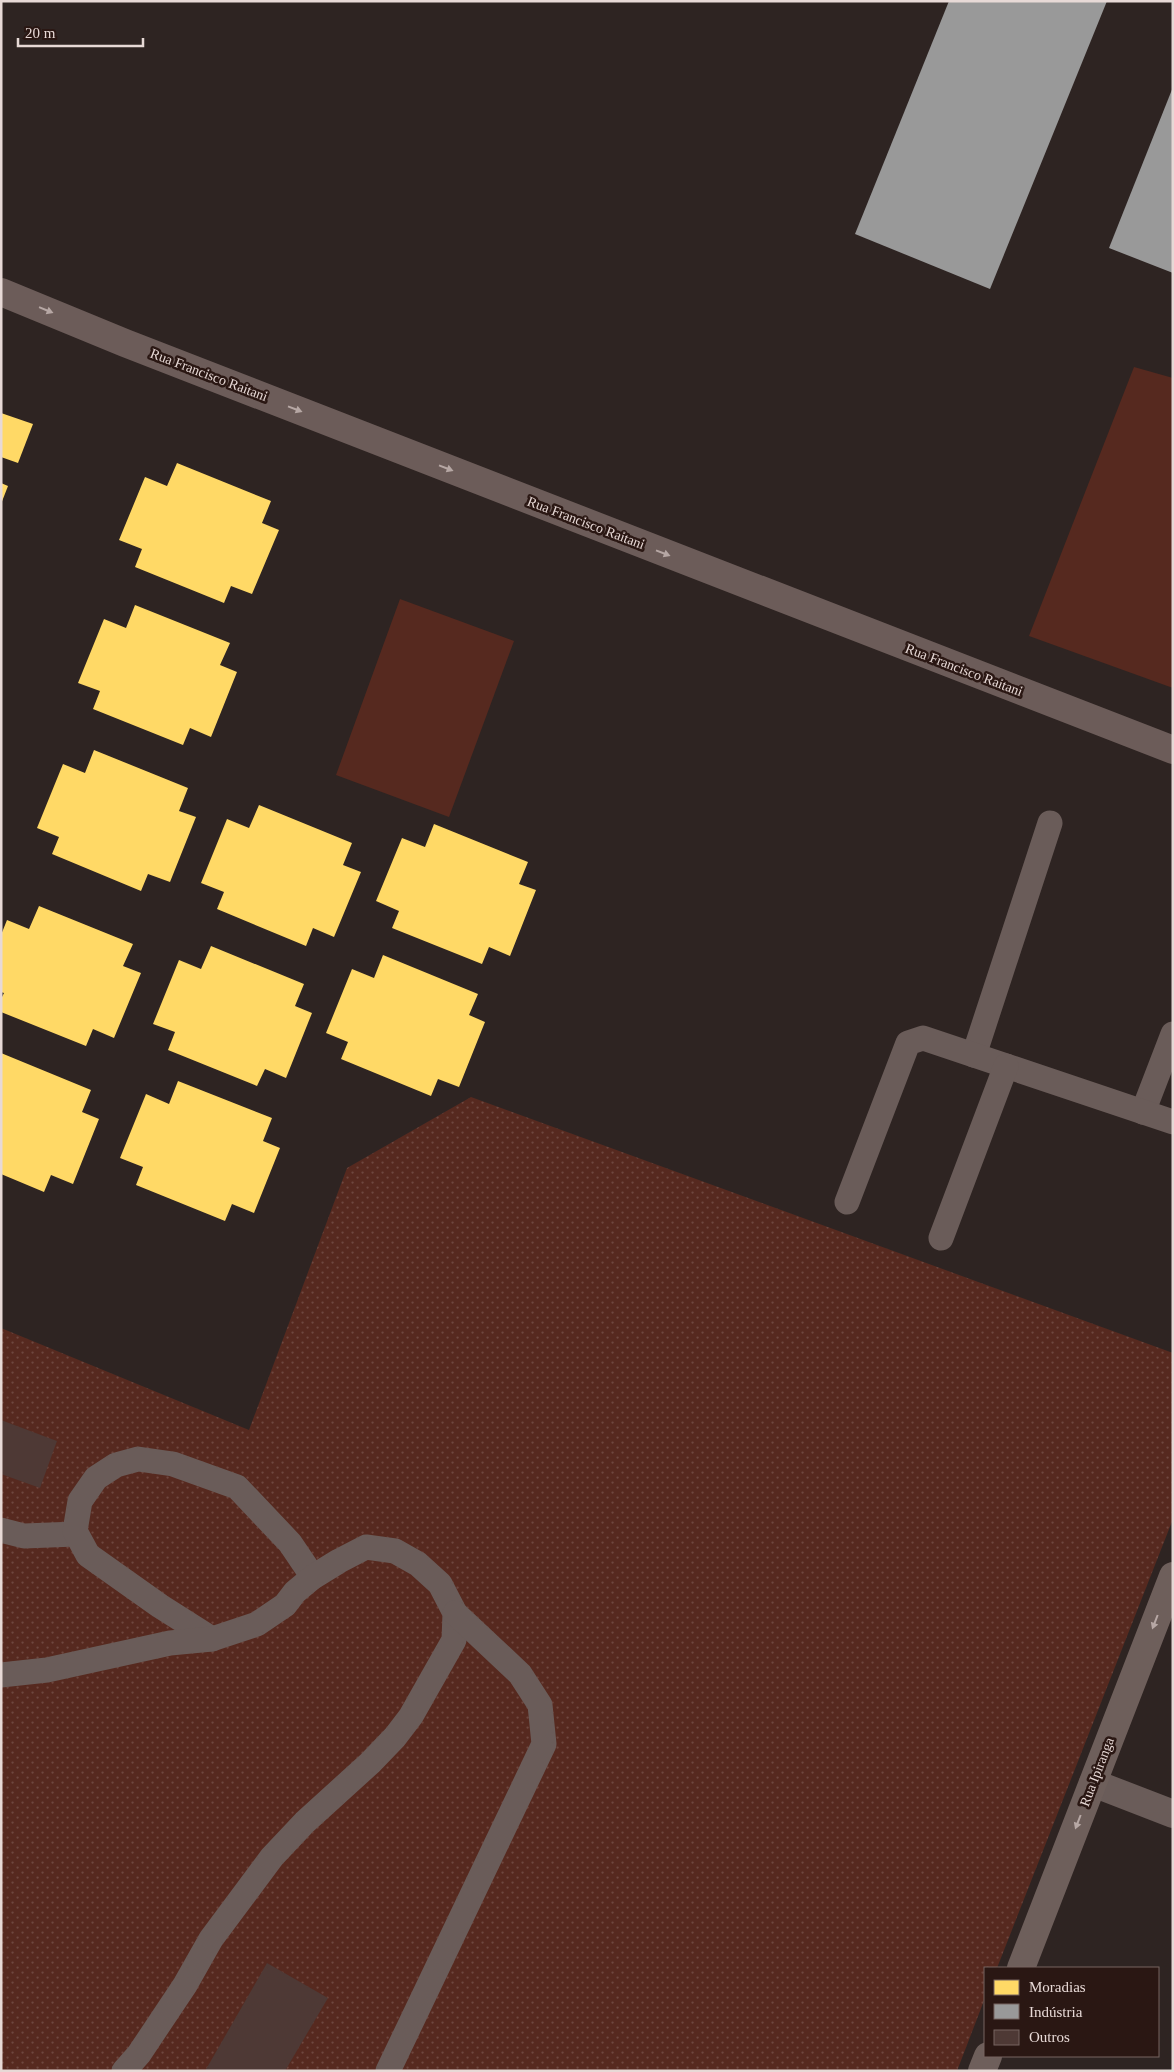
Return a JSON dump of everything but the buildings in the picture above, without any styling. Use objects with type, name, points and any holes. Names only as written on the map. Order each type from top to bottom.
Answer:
[{"type":"main road","name":"Rua Francisco Raitani","points":[[1,292],[143,350],[1173,750]]},
{"type":"main road","name":"Rua Ipiranga","points":[[1021,1967],[1173,1576]]},
{"type":"main road","points":[[982,2071],[988,2057]]},
{"type":"street","points":[[1093,1783],[1173,1814]]},
{"type":"lane","points":[[974,1055],[1050,823]]},
{"type":"lane","points":[[1144,1112],[1173,1034]]},
{"type":"lane","points":[[847,1202],[908,1043],[923,1038],[1173,1122]]},
{"type":"lane","points":[[941,1238],[1006,1066]]},
{"type":"lane","points":[[212,1639],[160,1606],[88,1555],[74,1531],[80,1501],[96,1478],[116,1465],[138,1459],[173,1464],[237,1487],[290,1543],[313,1578]]},
{"type":"lane","points":[[1,1530],[24,1536],[76,1534]]},
{"type":"lane","points":[[1,1675],[47,1670],[170,1644],[212,1639],[257,1624],[285,1605],[295,1592],[313,1578],[339,1561],[366,1547],[395,1551],[418,1564],[440,1584],[455,1613],[520,1674],[540,1705],[544,1744],[388,2071]]},
{"type":"lane","points":[[124,2071],[139,2054],[160,2024],[211,1939],[272,1857],[304,1822],[370,1763],[395,1737],[411,1716],[454,1640],[455,1613]]},
{"type":"shaded area","points":[[1134,367],[1173,378],[1173,688],[1029,636]]},
{"type":"shaded area","points":[[400,599],[514,641],[449,817],[336,775]]},
{"type":"shaded area","points":[[471,1097],[1173,1353],[1173,1519],[997,1967],[984,1967],[984,2001],[957,2071],[1,2071],[1,1328],[249,1430],[347,1168]]}]
